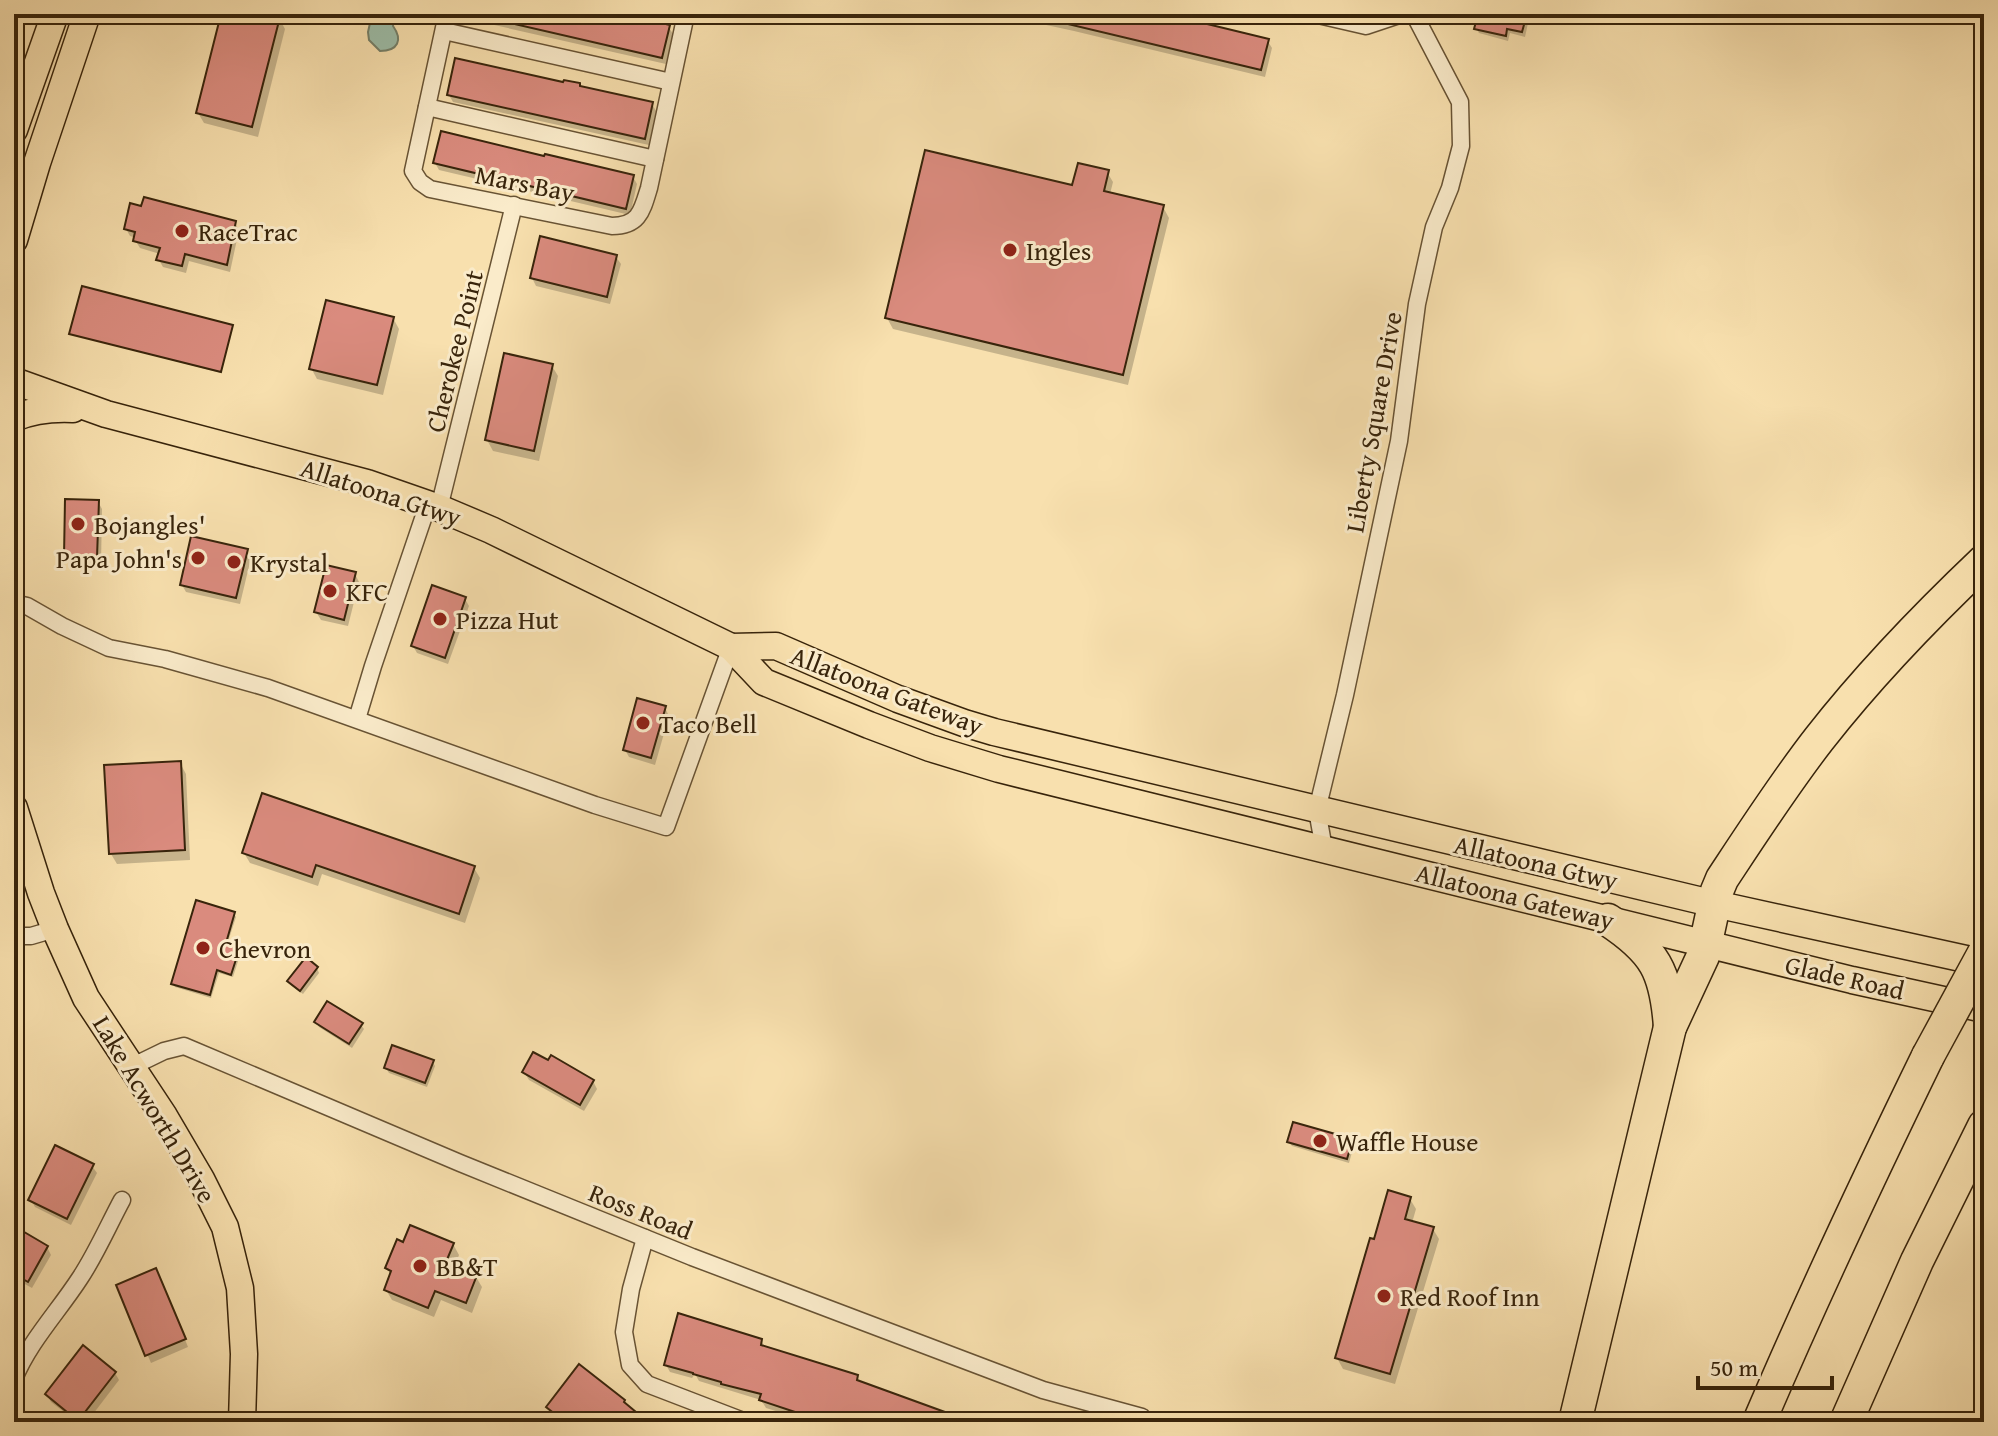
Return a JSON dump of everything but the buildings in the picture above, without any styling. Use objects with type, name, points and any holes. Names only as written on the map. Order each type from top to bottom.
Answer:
[{"type":"highway","points":[[1575,1422],[1670,1027],[1707,944],[1722,879],[1818,740],[1865,682],[1984,561]]},
{"type":"highway","points":[[1608,920],[1645,949],[1654,961],[1666,992],[1670,1027]]},
{"type":"highway","points":[[1759,1422],[1863,1190],[1928,1056],[1984,953]]},
{"type":"highway","points":[[1846,1422],[1917,1261],[1984,1126]]},
{"type":"main road","points":[[14,130],[55,14]]},
{"type":"main road","points":[[14,240],[87,14]]},
{"type":"main road","name":"Allatoona Gtwy","points":[[14,381],[94,410],[367,483],[434,506],[491,530],[731,647]]},
{"type":"main road","points":[[14,418],[53,408],[94,410]]},
{"type":"main road","name":"Allatoona Gateway","points":[[731,647],[776,646],[868,687],[964,723],[1358,819]]},
{"type":"main road","name":"Allatoona Gateway","points":[[731,647],[764,682],[930,748],[999,769],[1707,944]]},
{"type":"main road","name":"Lake Acworth Drive","points":[[14,808],[41,893],[86,998],[172,1129],[225,1227],[240,1288],[244,1354],[242,1422]]},
{"type":"main road","name":"Allatoona Gtwy","points":[[1358,819],[1715,904]]},
{"type":"main road","name":"Glade Road","points":[[1715,904],[1984,963]]},
{"type":"main road","name":"Glade Road","points":[[1707,944],[1984,1009]]},
{"type":"street","points":[[447,14],[427,107],[655,159],[686,14]]},
{"type":"street","points":[[1314,14],[1366,26],[1402,14]]},
{"type":"street","name":"Liberty Square Drive","points":[[1324,849],[1317,810],[1399,441],[1417,304],[1434,227],[1450,188],[1461,146],[1460,102],[1414,14]]},
{"type":"street","points":[[444,31],[671,82]]},
{"type":"street","name":"Mars Bay","points":[[427,107],[413,171],[420,182],[430,189],[623,226],[635,221],[644,205],[655,159]]},
{"type":"street","name":"Cherokee Point","points":[[357,719],[373,666],[434,506],[514,205]]},
{"type":"street","points":[[14,603],[27,606],[109,648],[165,659],[268,688],[595,805],[666,827],[731,647]]},
{"type":"street","points":[[14,936],[31,936],[55,929]]},
{"type":"street","name":"Ross Road","points":[[131,1067],[164,1051],[184,1046],[645,1238],[1043,1390],[1142,1417]]},
{"type":"street","points":[[14,1379],[31,1347],[81,1277],[122,1200]]},
{"type":"street","points":[[645,1238],[631,1289],[624,1332],[630,1365],[647,1384],[746,1422]]},
{"type":"shaded area","points":[[372,14],[392,14],[398,36],[395,47],[380,51],[369,40]]},
{"type":"place","name":"RaceTrac","points":[[182,231]]},
{"type":"place","name":"Ingles","points":[[1010,250]]},
{"type":"place","name":"Bojangles'","points":[[78,524]]},
{"type":"place","name":"Papa John's","points":[[198,558]]},
{"type":"place","name":"Krystal","points":[[234,562]]},
{"type":"place","name":"KFC","points":[[330,591]]},
{"type":"place","name":"Pizza Hut","points":[[440,619]]},
{"type":"place","name":"Taco Bell","points":[[643,723]]},
{"type":"place","name":"Chevron","points":[[203,948]]},
{"type":"place","name":"Waffle House","points":[[1320,1141]]},
{"type":"place","name":"BB&T","points":[[420,1266]]},
{"type":"place","name":"Red Roof Inn","points":[[1384,1296]]}]
